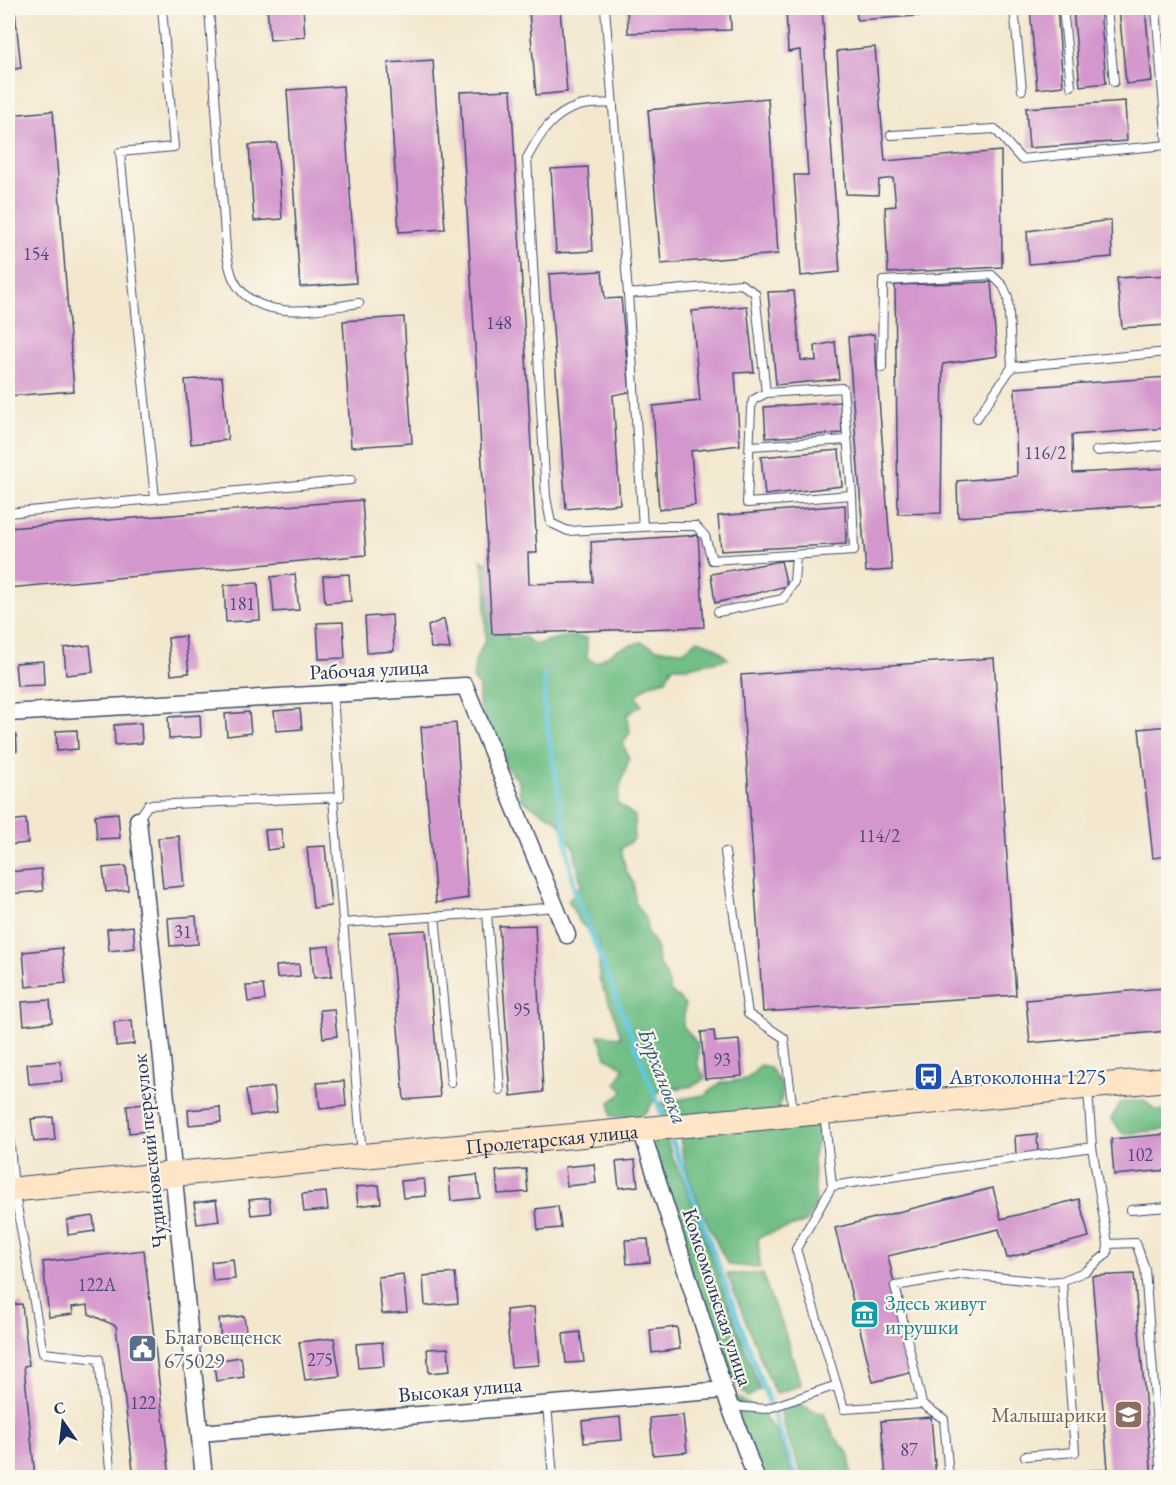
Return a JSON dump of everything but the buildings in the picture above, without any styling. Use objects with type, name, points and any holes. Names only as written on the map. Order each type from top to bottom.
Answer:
[{"type":"street","name":"Рабочая улица","points":[[8,713],[465,686],[567,934]]},
{"type":"street","name":"Чудиновский переулок","points":[[138,820],[204,1478]]},
{"type":"street","name":"Пролетарская улица","points":[[11,1190],[1168,1079]]},
{"type":"street","name":"Комсомольская улица","points":[[658,1128],[724,1390],[756,1478]]},
{"type":"street","name":"Высокая улица","points":[[200,1433],[724,1390]]},
{"type":"lane","points":[[154,499],[120,152],[174,147],[162,8]]},
{"type":"lane","points":[[208,8],[226,250],[233,278],[247,298],[269,308],[304,311],[359,303]]},
{"type":"lane","points":[[605,8],[628,294],[643,527]]},
{"type":"lane","points":[[1014,8],[1023,90]]},
{"type":"lane","points":[[1063,8],[1071,86]]},
{"type":"lane","points":[[1107,8],[1114,82]]},
{"type":"lane","points":[[891,135],[995,129],[1022,159],[1168,146],[1156,8]]},
{"type":"lane","points":[[613,103],[580,106],[553,118],[527,158],[546,497],[551,523],[568,531],[696,526],[705,536],[712,560],[854,551],[852,495],[843,388],[766,393],[753,400],[747,503],[852,495]]},
{"type":"lane","points":[[882,368],[883,281],[992,275],[1003,286],[1008,297],[1012,367],[977,418]]},
{"type":"lane","points":[[628,294],[741,284],[747,286],[755,293],[757,302],[766,393]]},
{"type":"lane","points":[[1012,367],[1168,352]]},
{"type":"lane","points":[[750,446],[847,440]]},
{"type":"lane","points":[[1096,451],[1168,445]]},
{"type":"lane","points":[[8,513],[351,480]]},
{"type":"lane","points":[[718,612],[783,599],[794,582],[796,555]]},
{"type":"lane","points":[[138,820],[148,805],[340,797],[333,694]]},
{"type":"lane","points":[[333,797],[362,1156]]},
{"type":"lane","points":[[725,852],[748,1014],[784,1038],[793,1115]]},
{"type":"lane","points":[[344,923],[555,907]]},
{"type":"lane","points":[[487,913],[500,1090]]},
{"type":"lane","points":[[435,916],[451,1083]]},
{"type":"lane","points":[[922,1404],[895,1286],[964,1274],[1044,1282],[1062,1281],[1086,1270],[1107,1254],[1108,1244],[1092,1147],[1088,1086]]},
{"type":"lane","points":[[824,1112],[832,1186],[796,1249],[844,1409],[922,1404],[944,1419],[949,1478]]},
{"type":"lane","points":[[8,1122],[11,1190],[43,1353],[99,1359],[111,1478]]},
{"type":"lane","points":[[832,1186],[1092,1147]]},
{"type":"lane","points":[[1131,1210],[1168,1207]]},
{"type":"lane","points":[[1108,1244],[1136,1244],[1145,1269],[1161,1478]]},
{"type":"lane","points":[[1025,1456],[1075,1452],[1062,1281]]},
{"type":"lane","points":[[729,1406],[765,1409],[837,1384]]},
{"type":"lane","points":[[547,1404],[553,1478]]},
{"type":"green space","points":[[481,559],[506,574],[513,617],[507,639],[523,636],[535,645],[561,637],[587,638],[587,658],[596,663],[618,649],[641,642],[658,649],[683,651],[698,640],[714,646],[728,659],[688,667],[672,667],[666,680],[650,684],[636,696],[642,705],[627,715],[630,732],[623,744],[629,759],[617,803],[635,816],[634,839],[621,849],[626,871],[634,884],[635,901],[647,922],[647,932],[656,946],[658,962],[667,977],[670,991],[685,1004],[683,1026],[698,1044],[698,1065],[705,1079],[693,1086],[659,1091],[650,1107],[641,1116],[630,1118],[611,1116],[610,1102],[624,1092],[616,1084],[624,1068],[606,1057],[598,1035],[621,1037],[599,979],[599,942],[578,920],[568,900],[581,885],[574,848],[558,821],[520,799],[519,781],[504,765],[502,749],[490,737],[479,704],[479,687],[473,678],[475,662],[486,638],[487,588]]},
{"type":"green space","points":[[761,1065],[769,1067],[782,1088],[782,1098],[777,1111],[679,1118],[666,1114],[663,1102],[705,1095],[720,1083],[747,1079]]},
{"type":"green space","points":[[1144,1100],[1156,1111],[1168,1110],[1168,1129],[1123,1134],[1111,1119],[1120,1103]]},
{"type":"green space","points":[[801,1122],[820,1129],[813,1160],[816,1205],[806,1222],[758,1237],[760,1268],[728,1265],[692,1185],[680,1136]]},
{"type":"green space","points":[[665,1132],[671,1154],[684,1182],[760,1390],[748,1397],[728,1374],[716,1355],[650,1133]]},
{"type":"green space","points":[[727,1274],[763,1274],[782,1323],[801,1385],[775,1394]]},
{"type":"green space","points":[[735,1395],[760,1412],[776,1431],[793,1477],[762,1477],[730,1409]]},
{"type":"green space","points":[[799,1403],[810,1410],[824,1414],[834,1436],[849,1454],[851,1477],[803,1477],[787,1436],[780,1408]]},
{"type":"waterway","name":"Бурхановка","points":[[545,674],[544,706],[575,893],[665,1121]]},
{"type":"waterway","name":"Бурхановка","points":[[669,1132],[797,1478]]},
{"type":"place","name":"Автоколонна 1275","points":[[928,1076]]},
{"type":"place","name":"Здесь живут игрушки","points":[[864,1314]]},
{"type":"place","name":"Благовещенск 675029","points":[[143,1348]]},
{"type":"place","name":"Малышарики","points":[[1128,1414]]}]
